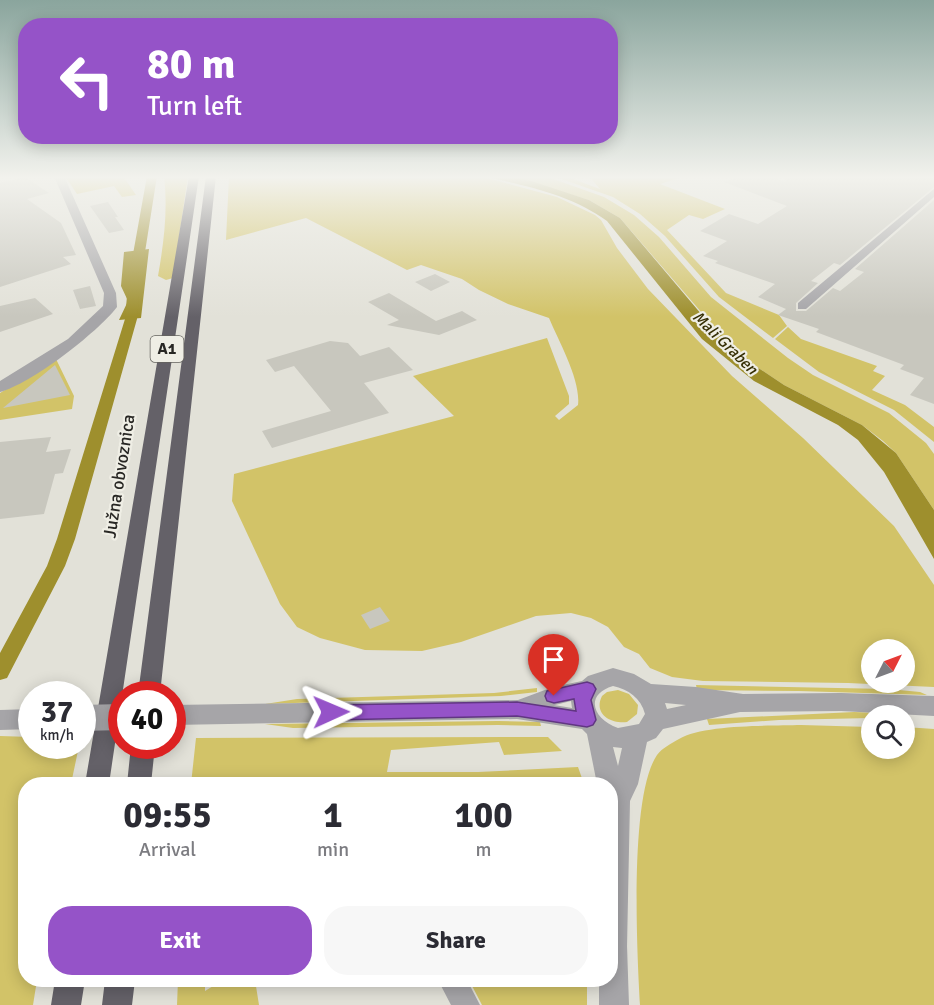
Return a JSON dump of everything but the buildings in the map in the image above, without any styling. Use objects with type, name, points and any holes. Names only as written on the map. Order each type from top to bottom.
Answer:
[{"type":"highway","name":"Južna obvoznica","points":[[98,777],[187,223]]},
{"type":"highway","name":"A1","points":[[151,681],[205,223]]},
{"type":"highway","points":[[140,777],[142,759]]},
{"type":"highway","points":[[66,1005],[69,987]]},
{"type":"highway","points":[[117,1005],[119,987]]},
{"type":"street","points":[[0,387],[71,342],[100,319],[110,307],[110,293],[79,223]]},
{"type":"street","points":[[802,306],[898,223]]},
{"type":"street","points":[[608,777],[582,700],[587,689],[598,680],[613,677],[636,683],[649,693],[656,710],[645,729],[626,784],[618,787]]},
{"type":"street","points":[[517,709],[554,696],[587,689]]},
{"type":"street","points":[[649,693],[696,696],[744,703],[934,706]]},
{"type":"street","points":[[186,715],[517,709],[592,725],[612,737],[744,703]]},
{"type":"street","points":[[0,720],[18,719]]},
{"type":"street","points":[[456,987],[466,1005]]},
{"type":"street","points":[[614,987],[614,1005]]},
{"type":"shaded area","points":[[165,223],[181,223],[173,278],[166,280],[158,276]]},
{"type":"shaded area","points":[[227,223],[288,223],[226,240]]},
{"type":"shaded area","points":[[316,223],[603,223],[617,248],[648,289],[732,376],[803,438],[894,526],[934,585],[934,687],[915,686],[915,639],[861,639],[861,684],[703,681],[672,677],[650,668],[639,654],[624,647],[608,627],[591,618],[571,613],[536,616],[461,642],[422,651],[365,650],[320,638],[297,627],[280,604],[232,501],[234,474],[454,416],[413,376],[547,338],[569,396],[569,404],[555,416],[559,420],[578,405],[573,373],[549,318],[508,304],[462,279],[421,265],[407,270]]},
{"type":"shaded area","points":[[624,223],[643,223],[659,237],[711,297],[788,358],[813,375],[889,413],[926,443],[934,454],[934,510],[896,453],[883,441],[862,425],[784,385],[754,365],[721,335]]},
{"type":"shaded area","points":[[650,223],[677,223],[667,230],[726,293],[779,315],[787,326],[773,338],[719,297],[665,236]]},
{"type":"shaded area","points":[[788,327],[801,339],[877,366],[873,371],[885,376],[872,390],[905,405],[934,427],[934,442],[894,410],[819,372],[775,339]]},
{"type":"shaded area","points":[[56,359],[74,396],[72,409],[0,420],[0,393]]},
{"type":"shaded area","points":[[696,685],[861,688],[861,693],[799,691],[697,690]]},
{"type":"shaded area","points":[[537,688],[537,692],[501,696],[265,704],[297,699],[494,693]]},
{"type":"shaded area","points":[[618,690],[629,694],[638,705],[637,714],[627,722],[610,719],[602,713],[600,708],[602,696],[607,692]]},
{"type":"shaded area","points":[[915,692],[927,695],[863,693]]},
{"type":"shaded area","points":[[861,712],[861,718],[779,720],[709,725],[707,719]]},
{"type":"shaded area","points":[[540,722],[541,726],[293,728],[265,724]]},
{"type":"shaded area","points":[[801,725],[861,727],[861,759],[915,759],[915,728],[934,729],[934,1005],[640,1005],[637,876],[642,804],[648,775],[657,755],[679,739],[704,731],[738,727]]},
{"type":"shaded area","points":[[0,736],[18,737],[18,759],[76,759],[72,777],[18,777],[18,987],[36,987],[33,1005],[0,1005]]},
{"type":"shaded area","points":[[548,737],[562,751],[504,755],[499,742],[391,750],[387,772],[478,772],[578,767],[582,777],[192,777],[196,738]]},
{"type":"shaded area","points":[[178,987],[205,987],[205,991],[212,987],[256,987],[259,1005],[177,1005]]},
{"type":"shaded area","points":[[473,987],[587,987],[587,1005],[482,1005]]},
{"type":"water","name":"Mali Graben","points":[[609,223],[624,223],[702,315],[754,365],[784,385],[862,425],[896,453],[934,510],[934,559],[884,472],[858,440],[838,425],[754,381],[702,339]]},
{"type":"water","points":[[149,249],[141,318],[119,320],[128,301],[121,286],[124,252]]},
{"type":"waterway","points":[[136,271],[144,223]]},
{"type":"waterway","points":[[0,672],[56,566],[66,539],[131,319],[133,296]]},
{"type":"route","points":[[331,712],[517,709],[556,717],[587,720],[582,707],[582,700],[587,689],[554,696]]}]
